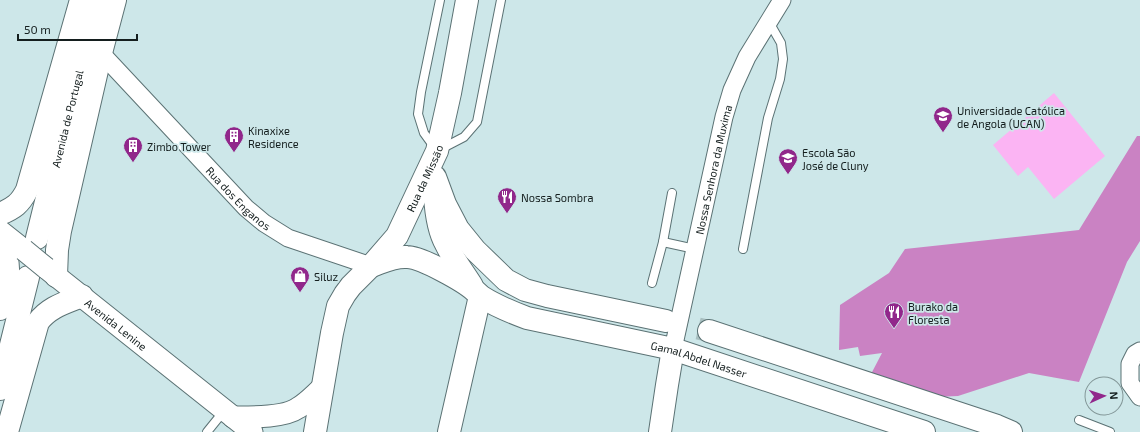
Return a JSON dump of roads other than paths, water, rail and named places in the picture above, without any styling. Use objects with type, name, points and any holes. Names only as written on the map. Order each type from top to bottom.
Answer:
[{"type":"main road","points":[[0,214],[11,209],[22,201],[27,190],[81,0]]},
{"type":"main road","name":"Avenida de Portugal","points":[[31,244],[96,0]]},
{"type":"main road","points":[[0,389],[43,273],[57,250],[101,52],[115,0]]},
{"type":"main road","name":"Rua da Missão","points":[[316,432],[322,388],[338,306],[351,286],[397,236],[418,195],[437,151],[450,93],[466,0]]},
{"type":"main road","name":"Gamal Abdel Nasser","points":[[437,151],[434,177],[436,213],[440,230],[445,244],[478,294]]},
{"type":"main road","name":"Gamal Abdel Nasser","points":[[434,177],[458,230],[475,250],[506,280],[525,290],[547,296],[666,321]]},
{"type":"main road","points":[[0,241],[6,255],[9,269],[0,309]]},
{"type":"main road","name":"Gamal Abdel Nasser","points":[[371,266],[386,260],[397,258],[416,258],[424,261],[508,311],[527,318],[672,355],[924,432]]},
{"type":"main road","points":[[449,432],[478,294]]},
{"type":"main road","points":[[7,432],[38,322],[44,314],[55,307],[82,296]]},
{"type":"main road","points":[[709,331],[997,426],[1010,432]]},
{"type":"main road","points":[[660,432],[672,355]]},
{"type":"main road","name":"Gamal Abdel Nasser","points":[[672,355],[891,432]]},
{"type":"street","name":"Nossa Senhora da Muxima","points":[[672,355],[724,117],[732,90],[747,57],[782,0]]},
{"type":"street","name":"Rua dos Enganos","points":[[101,52],[246,208],[264,223],[288,238],[371,266]]},
{"type":"street","name":"Avenida Lenine","points":[[0,231],[31,244],[43,273],[82,296],[252,432]]},
{"type":"street","points":[[1140,350],[1135,354],[1130,364],[1130,383],[1140,397]]},
{"type":"street","points":[[229,413],[258,417],[281,414],[297,409],[322,388]]},
{"type":"lane","points":[[440,0],[421,92],[418,114],[424,133],[437,151],[464,137],[477,122],[501,0]]},
{"type":"lane","points":[[743,249],[768,118],[780,79],[783,59],[781,43],[769,22]]},
{"type":"lane","points":[[652,283],[663,242],[672,193]]},
{"type":"lane","points":[[663,242],[696,249]]},
{"type":"lane","points":[[207,432],[229,413]]},
{"type":"lane","points":[[1079,420],[1110,432]]},
{"type":"tunnel","points":[[666,321],[709,331]]},
{"type":"place","name":"Universidade Católica de Angola (UCAN)","points":[[943,133]]},
{"type":"place","name":"Kinaxixe Residence","points":[[234,153]]},
{"type":"place","name":"Zimbo Tower","points":[[133,163]]},
{"type":"place","name":"Escola São José de Cluny","points":[[788,175]]},
{"type":"place","name":"Nossa Sombra","points":[[507,214]]},
{"type":"place","name":"Siluz","points":[[300,293]]},
{"type":"place","name":"Burako da Floresta","points":[[894,329]]}]
